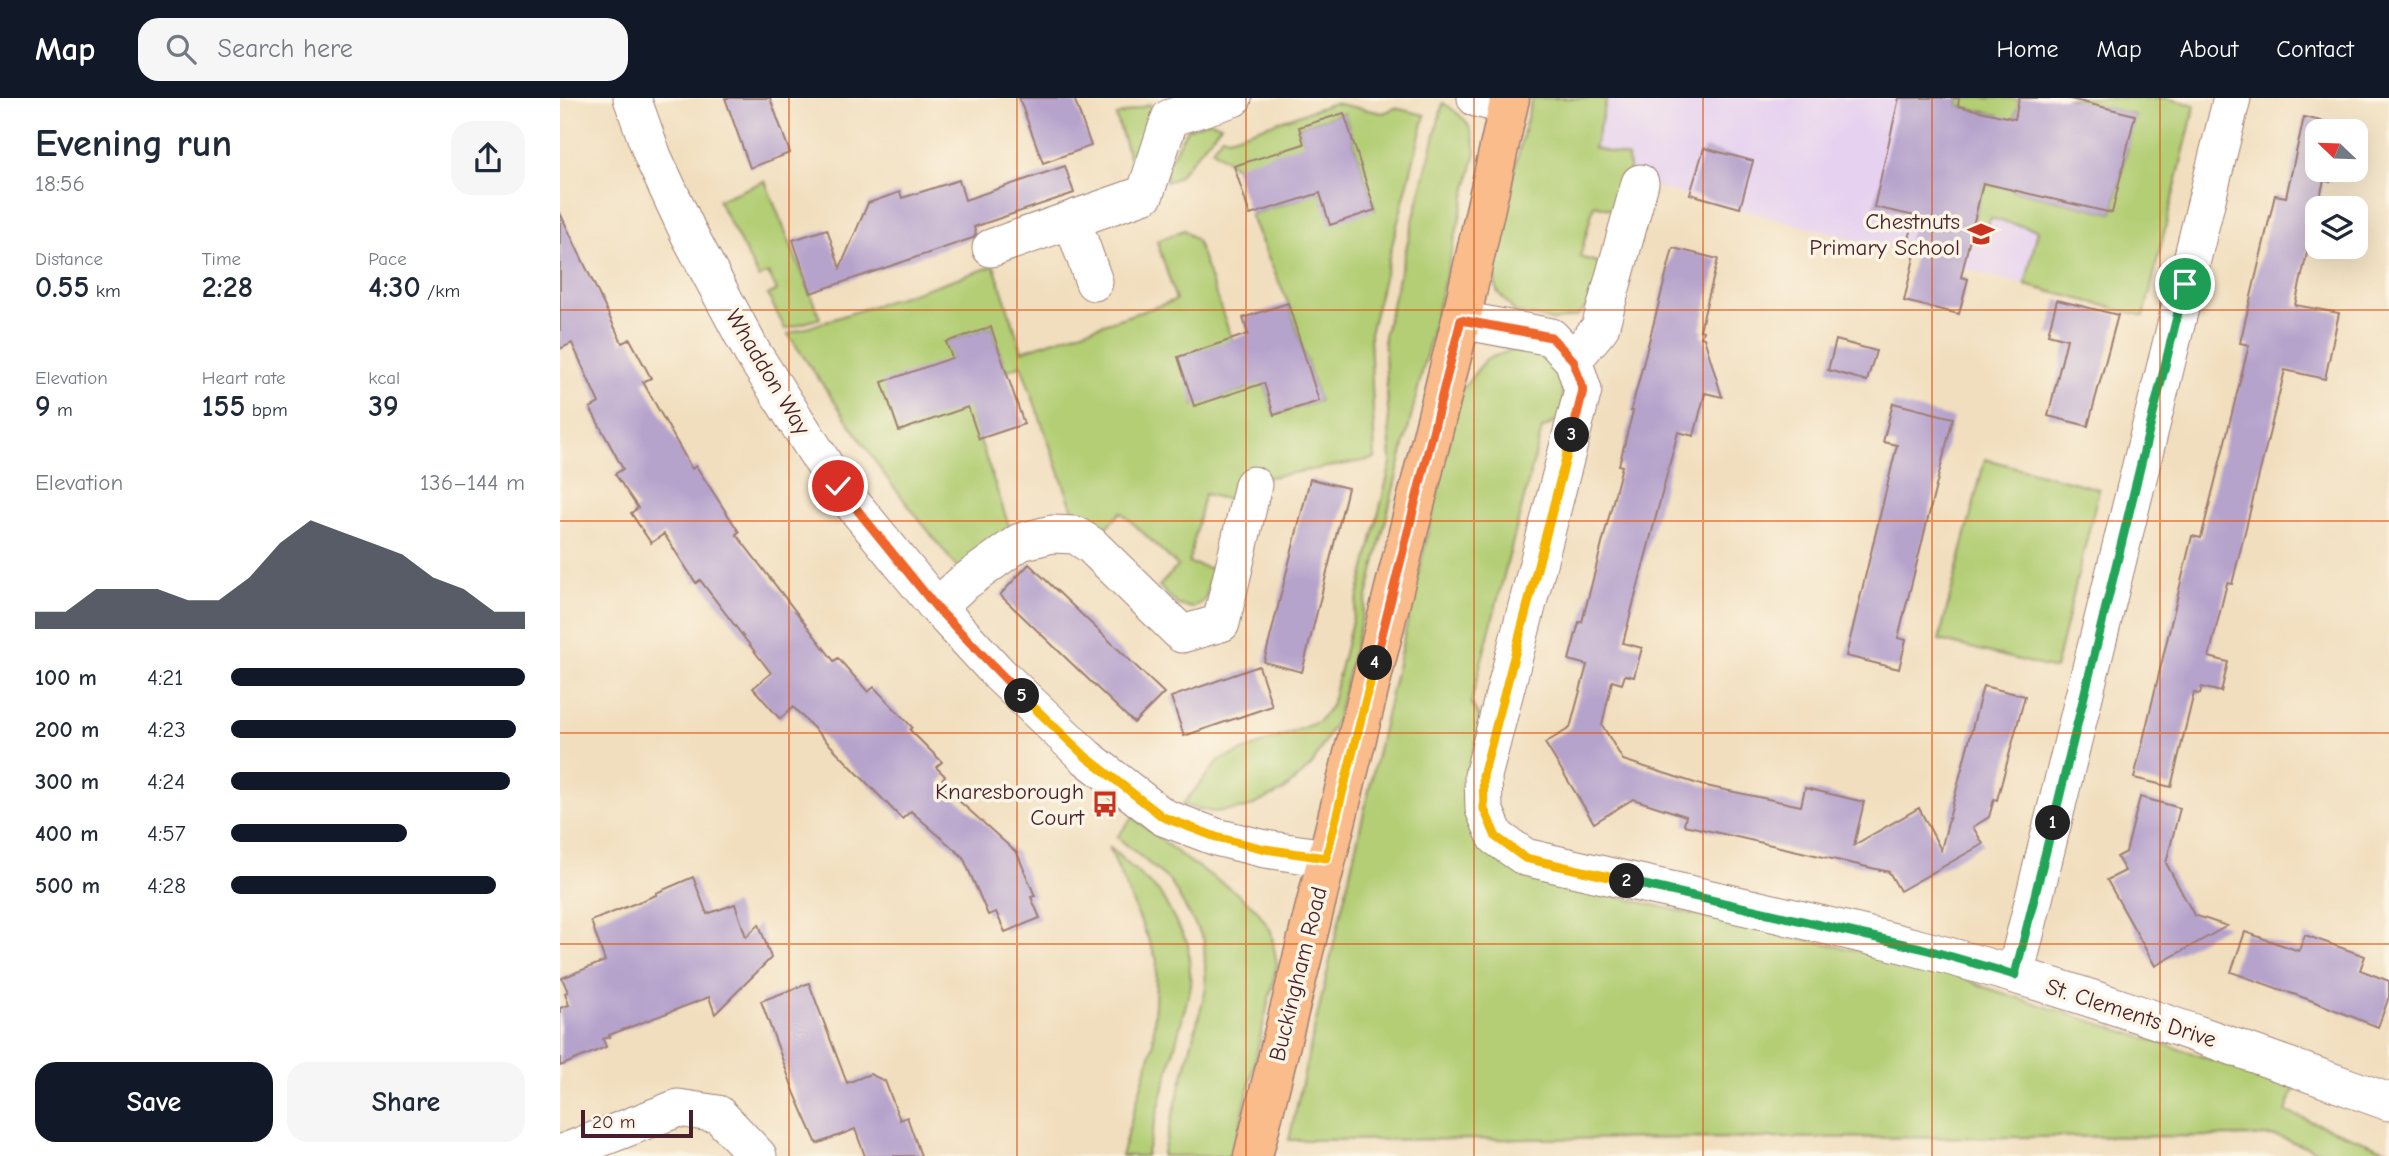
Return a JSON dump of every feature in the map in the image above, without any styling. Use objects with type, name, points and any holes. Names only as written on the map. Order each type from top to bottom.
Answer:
[{"type":"main road","name":"Buckingham Road","points":[[1254,1156],[1461,320],[1498,101]]},
{"type":"street","name":"Whaddon Way","points":[[632,98],[653,157],[689,234],[752,352],[838,486],[936,607],[999,674],[1086,757],[1163,817],[1216,837],[1265,849],[1326,858]]},
{"type":"street","points":[[991,248],[1145,194],[1170,118],[1233,98]]},
{"type":"street","points":[[2015,975],[2224,100]]},
{"type":"street","points":[[1461,320],[1551,337],[1573,360],[1600,328],[1640,183]]},
{"type":"street","points":[[1072,220],[1094,282]]},
{"type":"street","name":"St. Clements Drive","points":[[1573,360],[1583,390],[1483,776],[1484,809],[1496,837],[1525,858],[1908,945],[2015,975],[2235,1047],[2389,1102]]},
{"type":"street","points":[[936,607],[962,584],[1020,542],[1052,534],[1075,535],[1091,545],[1182,634],[1221,623],[1253,485]]},
{"type":"street","points":[[560,1154],[678,1108],[718,1114],[758,1156]]},
{"type":"shaded area","name":"Chestnuts Primary School","points":[[1581,98],[2162,98],[2111,308],[1565,163]]},
{"type":"green space","points":[[1532,98],[1607,98],[1594,148],[1628,157],[1630,180],[1622,212],[1594,205],[1580,257],[1607,265],[1597,298],[1577,316],[1554,321],[1515,312],[1497,291],[1492,262]]},
{"type":"green space","points":[[1959,98],[2014,98],[2019,101],[2006,152],[1991,149],[1999,115],[1958,106]]},
{"type":"green space","points":[[2066,98],[2165,98],[2195,105],[2144,316],[2025,285],[2038,230],[1990,218],[1986,234],[1972,230],[1988,164],[2012,190],[2112,213],[2135,115]]},
{"type":"green space","points":[[1334,103],[1383,113],[1395,108],[1425,115],[1370,333],[1375,459],[1235,483],[1230,500],[1204,494],[1189,563],[1213,569],[1205,600],[1193,608],[1178,605],[1159,586],[1178,566],[1121,512],[1103,531],[1075,516],[1021,365],[1006,371],[991,327],[947,342],[1010,529],[959,570],[886,477],[788,334],[994,266],[1022,351],[1176,300],[1157,241],[1184,230],[1197,241],[1232,340],[1194,405],[1247,389],[1261,372],[1274,415],[1319,401],[1288,303],[1250,215],[1303,198],[1300,187],[1375,210],[1344,113],[1299,127],[1312,167],[1234,166],[1212,149],[1222,136],[1229,138]]},
{"type":"green space","points":[[1443,103],[1467,123],[1473,135],[1476,152],[1337,719],[1312,765],[1283,791],[1247,808],[1213,812],[1182,805],[1220,760],[1318,722],[1331,706],[1391,463],[1384,336]]},
{"type":"green space","points":[[1150,104],[1153,132],[1145,161],[1132,165],[1116,116]]},
{"type":"green space","points":[[1209,121],[1221,125],[1177,178],[1166,182],[1168,163],[1187,129]]},
{"type":"green space","points":[[765,181],[820,318],[785,329],[768,295],[777,290],[768,273],[759,278],[718,200]]},
{"type":"green space","points":[[1515,349],[1545,356],[1562,383],[1564,417],[1542,429],[1471,702],[1481,720],[1463,797],[1475,833],[1492,857],[1520,875],[1947,971],[1984,987],[2295,1086],[2286,1112],[2389,1151],[2389,1156],[2332,1156],[2276,1136],[1289,1140],[1460,392],[1486,359]]},
{"type":"green space","points":[[1985,459],[2099,489],[2055,669],[1939,640]]},
{"type":"green space","points":[[1133,817],[1257,910],[1271,931],[1277,965],[1233,1156],[1162,1156],[1206,989],[1204,940],[1170,881],[1117,837]]},
{"type":"green space","points":[[1109,847],[1160,893],[1188,944],[1191,985],[1146,1156],[1121,1156],[1153,1045],[1157,960]]},
{"type":"building","points":[[725,98],[770,98],[790,153],[750,168]]},
{"type":"building","points":[[1019,98],[1074,98],[1091,146],[1043,163]]},
{"type":"building","points":[[1899,98],[1959,98],[1958,106],[2015,119],[2019,98],[2066,98],[2135,115],[2112,213],[1983,183],[1961,277],[1968,279],[1959,314],[1904,301],[1917,245],[1908,243],[1915,216],[1874,207]]},
{"type":"building","points":[[1344,113],[1375,210],[1330,225],[1320,193],[1250,215],[1234,166],[1304,144],[1299,127]]},
{"type":"building","points":[[2304,117],[2313,119],[2305,119],[2305,182],[2324,182],[2320,196],[2305,196],[2306,259],[2295,305],[2339,313],[2325,379],[2285,370],[2232,584],[2227,583],[2209,657],[2228,662],[2221,692],[2202,687],[2200,694],[2194,693],[2171,787],[2134,778],[2192,536],[2201,538],[2249,345],[2240,343],[2275,195],[2286,197]]},
{"type":"building","points":[[1704,148],[1753,161],[1740,208],[1690,194]]},
{"type":"building","points":[[1065,166],[1074,193],[974,227],[976,234],[973,238],[811,293],[793,240],[827,229],[840,268],[868,203],[900,192],[902,198],[959,180],[965,200]]},
{"type":"building","points":[[560,213],[622,343],[630,339],[651,378],[643,382],[692,469],[696,466],[739,532],[736,534],[834,661],[838,658],[868,692],[874,687],[912,727],[910,730],[942,762],[936,767],[945,776],[939,783],[1017,853],[1035,896],[1031,897],[1040,918],[1005,932],[996,912],[988,915],[963,857],[911,811],[902,819],[793,707],[780,719],[753,688],[771,673],[700,580],[696,583],[664,534],[651,543],[631,513],[638,508],[615,474],[623,469],[590,408],[599,403],[572,343],[560,349]]},
{"type":"building","points":[[1673,248],[1718,259],[1700,330],[1703,331],[1701,337],[1704,338],[1722,397],[1705,393],[1694,436],[1678,432],[1623,643],[1642,648],[1634,677],[1625,675],[1622,684],[1612,681],[1602,725],[1623,760],[1701,785],[1801,806],[1805,788],[1864,802],[1854,845],[1919,808],[1941,850],[1983,686],[2025,696],[1997,800],[1994,799],[1989,817],[1973,827],[1983,844],[1900,891],[1889,872],[1684,825],[1686,816],[1633,799],[1594,823],[1545,743],[1570,728],[1587,665],[1569,660],[1579,622],[1582,622],[1622,466],[1619,465],[1631,411]]},
{"type":"building","points":[[2057,300],[2118,315],[2088,426],[2048,416],[2067,339],[2048,334]]},
{"type":"building","points":[[1288,303],[1319,401],[1274,415],[1264,383],[1194,406],[1178,357],[1248,334],[1243,318]]},
{"type":"building","points":[[991,327],[1024,424],[979,439],[968,407],[899,431],[882,382],[952,358],[946,342]]},
{"type":"building","points":[[1836,340],[1876,351],[1867,381],[1828,370]]},
{"type":"building","points":[[1893,403],[1953,418],[1898,638],[1906,640],[1899,669],[1846,656],[1897,445],[1883,442]]},
{"type":"building","points":[[1310,479],[1348,488],[1302,672],[1264,662]]},
{"type":"building","points":[[1029,564],[1164,693],[1134,723],[1000,595]]},
{"type":"building","points":[[1259,666],[1272,706],[1184,736],[1171,697]]},
{"type":"building","points":[[2140,797],[2180,808],[2166,863],[2194,915],[2227,926],[2155,966],[2107,880],[2125,871],[2117,857],[2126,852]]},
{"type":"building","points":[[693,877],[707,914],[735,904],[746,937],[759,924],[771,958],[715,1014],[709,997],[609,1035],[610,1037],[603,1039],[606,1047],[560,1066],[560,1008],[569,1005],[565,993],[568,992],[562,978],[605,961],[591,921]]},
{"type":"building","points":[[2245,932],[2299,951],[2305,935],[2365,956],[2360,970],[2389,981],[2389,997],[2378,1027],[2231,972]]},
{"type":"building","points":[[809,983],[847,1083],[870,1074],[885,1081],[900,1120],[907,1117],[921,1156],[865,1156],[855,1129],[817,1144],[795,1094],[761,1001]]},
{"type":"place","name":"Chestnuts Primary School","points":[[1981,234]]},
{"type":"place","name":"Knaresborough Court","points":[[1105,804]]},
{"type":"route","points":[[838,486],[936,607],[999,674],[1086,757],[1163,817],[1216,837],[1265,849],[1326,858],[1461,320],[1551,337],[1573,360],[1583,390],[1483,776],[1484,809],[1496,837],[1525,858],[1921,948],[2015,975],[2185,284]]}]
